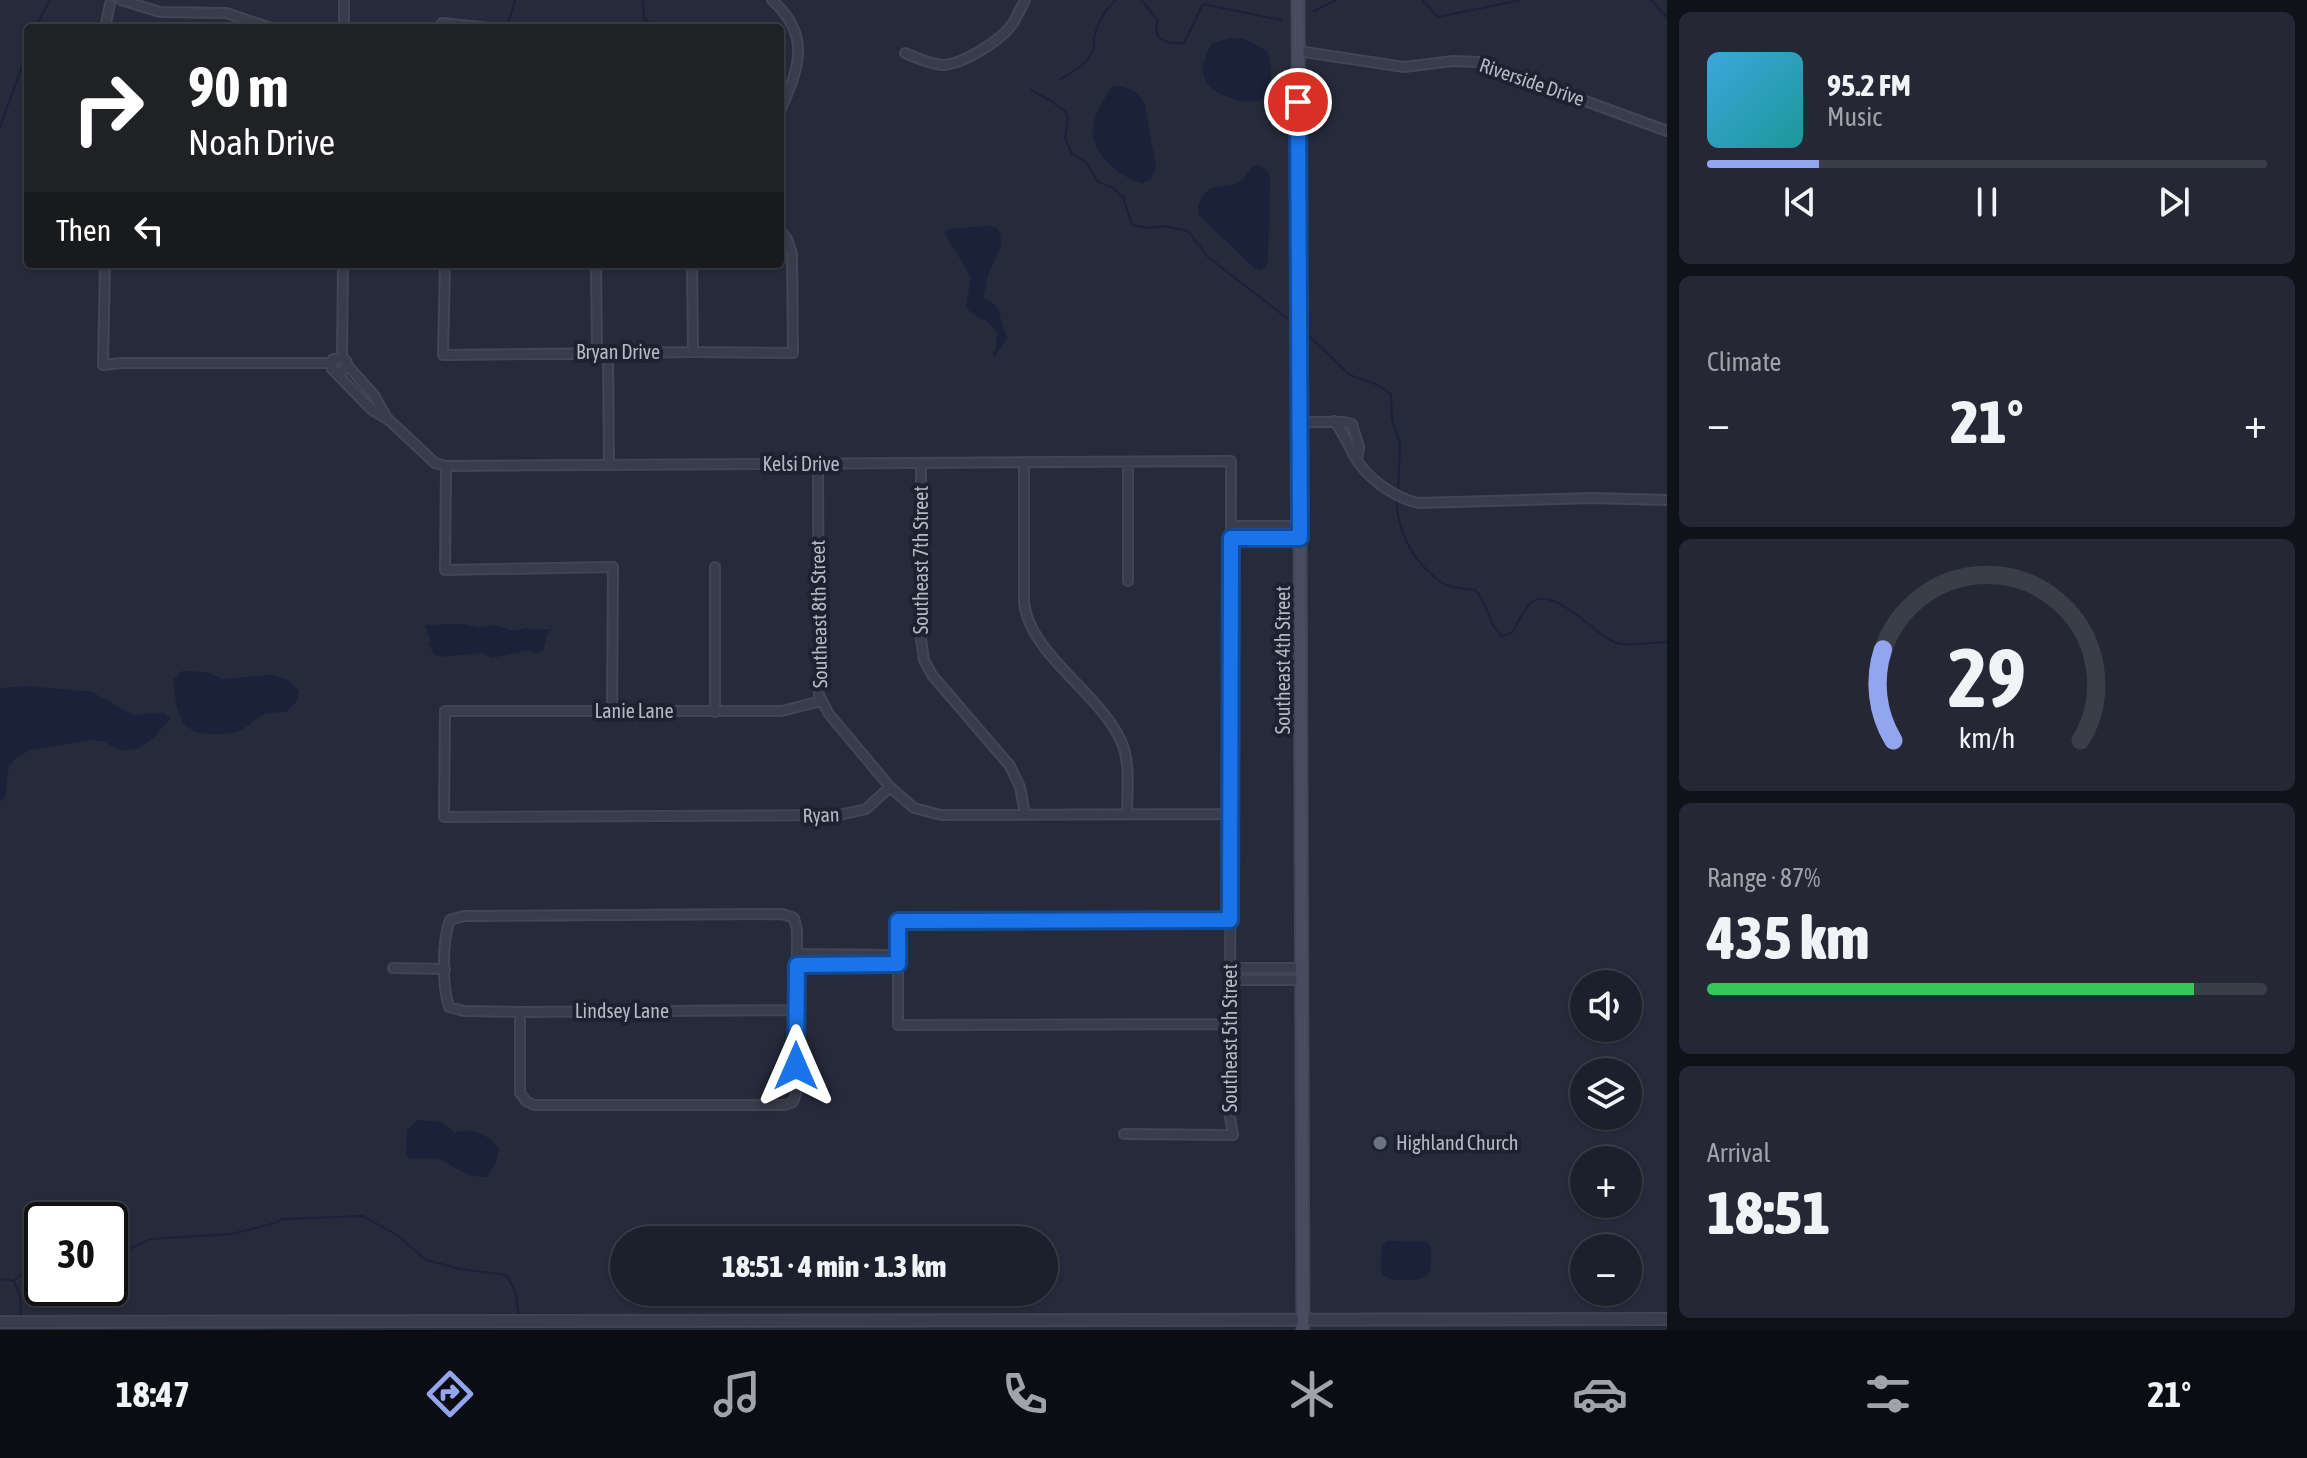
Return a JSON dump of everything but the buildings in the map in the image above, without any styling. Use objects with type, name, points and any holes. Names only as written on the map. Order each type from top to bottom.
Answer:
[{"type":"main road","name":"Southeast 4th Street","points":[[1298,0],[1303,1325]]},
{"type":"street","points":[[344,0],[344,24]]},
{"type":"street","points":[[772,0],[792,25],[799,48],[796,72],[784,101]]},
{"type":"street","points":[[905,53],[935,64],[949,65],[963,60],[1003,34],[1014,22],[1025,0]]},
{"type":"street","points":[[106,24],[114,1],[160,12],[226,13],[259,24]]},
{"type":"street","name":"Riverside Drive","points":[[1298,51],[1404,67],[1453,61],[1479,62],[1667,131]]},
{"type":"street","name":"Bryan Drive","points":[[445,268],[443,355],[793,353],[793,261],[784,235]]},
{"type":"street","points":[[105,268],[103,365],[331,363]]},
{"type":"street","points":[[338,372],[345,370],[343,268]]},
{"type":"street","points":[[596,268],[597,352]]},
{"type":"street","points":[[692,268],[693,352]]},
{"type":"street","points":[[608,353],[609,464]]},
{"type":"street","points":[[389,420],[345,361],[335,357],[331,363],[332,369],[366,405],[389,420],[431,460],[446,466],[445,570],[613,567],[612,711]]},
{"type":"street","points":[[1301,422],[1349,423],[1354,427],[1359,447],[1357,461],[1401,499],[1418,503],[1592,498],[1667,500]]},
{"type":"street","name":"Kelsi Drive","points":[[446,466],[1231,461]]},
{"type":"street","name":"Southeast 5th Street","points":[[1124,1134],[1233,1135],[1230,1117],[1231,461]]},
{"type":"street","name":"Southeast 7th Street","points":[[921,463],[924,660],[932,675],[1010,766],[1023,795],[1025,814]]},
{"type":"street","points":[[1024,463],[1026,616],[1036,635],[1121,740],[1127,772],[1127,814]]},
{"type":"street","points":[[1128,463],[1128,581]]},
{"type":"street","name":"Southeast 8th Street","points":[[818,464],[818,681],[821,701],[890,787]]},
{"type":"street","points":[[1231,526],[1300,532]]},
{"type":"street","points":[[1231,538],[1300,532]]},
{"type":"street","points":[[715,567],[715,712]]},
{"type":"street","name":"Lanie Lane","points":[[444,817],[445,711],[782,711],[821,701]]},
{"type":"street","points":[[890,787],[914,808],[930,814],[1230,814]]},
{"type":"street","name":"Ryan","points":[[444,817],[839,815],[866,809],[890,787]]},
{"type":"street","points":[[393,968],[445,969],[446,931],[450,920],[464,916],[782,914],[794,918],[797,930],[796,1094],[793,1102],[785,1105],[534,1105],[520,1093],[520,1012]]},
{"type":"street","points":[[1230,920],[898,921],[898,1025],[1230,1024]]},
{"type":"street","points":[[797,954],[898,960]]},
{"type":"street","points":[[797,965],[898,960]]},
{"type":"street","points":[[1230,968],[1302,974]]},
{"type":"street","name":"Lindsey Lane","points":[[445,969],[445,996],[449,1007],[464,1011],[797,1010]]},
{"type":"street","points":[[1230,980],[1302,974]]},
{"type":"street","points":[[0,1322],[279,1326],[1303,1325],[1667,1319]]},
{"type":"water","points":[[1230,38],[1244,39],[1267,51],[1271,83],[1262,99],[1248,102],[1222,95],[1205,80],[1203,66],[1211,44]]},
{"type":"water","points":[[1112,86],[1132,90],[1145,105],[1156,168],[1150,180],[1143,183],[1130,179],[1114,168],[1096,145],[1093,126]]},
{"type":"water","points":[[1253,166],[1267,170],[1270,179],[1268,260],[1260,270],[1254,268],[1198,211],[1200,200],[1211,188],[1235,184]]},
{"type":"water","points":[[989,226],[998,229],[1001,243],[987,278],[983,298],[997,306],[1007,339],[994,357],[997,331],[966,308],[971,277],[945,234],[949,229]]},
{"type":"water","points":[[463,624],[481,628],[495,625],[513,631],[553,629],[548,632],[543,651],[537,654],[529,650],[492,658],[483,653],[440,657],[434,654],[428,644],[430,640],[425,625]]},
{"type":"water","points":[[182,671],[206,672],[223,679],[270,675],[286,679],[299,691],[297,701],[286,712],[264,715],[238,731],[203,733],[186,726],[178,711],[173,680]]},
{"type":"water","points":[[29,686],[92,692],[133,715],[164,713],[170,719],[153,738],[137,749],[119,750],[103,741],[92,740],[31,750],[17,757],[9,766],[5,797],[0,802],[0,688]]},
{"type":"water","points":[[417,1120],[442,1122],[455,1133],[473,1132],[496,1144],[499,1149],[496,1163],[487,1177],[469,1174],[444,1161],[406,1155],[407,1130]]},
{"type":"water","points":[[1387,1241],[1427,1242],[1431,1247],[1429,1273],[1413,1280],[1385,1276],[1381,1264],[1382,1247]]},
{"type":"waterway","points":[[37,24],[50,0]]},
{"type":"waterway","points":[[509,21],[515,0]]},
{"type":"waterway","points":[[643,0],[644,18],[649,23],[672,24]]},
{"type":"waterway","points":[[1059,80],[1090,56],[1099,22],[1116,0]]},
{"type":"waterway","points":[[1141,0],[1158,20],[1158,36],[1171,43],[1184,43],[1203,4],[1281,20]]},
{"type":"waterway","points":[[1314,11],[1336,0]]},
{"type":"waterway","points":[[1422,0],[1438,17],[1521,0]]},
{"type":"waterway","points":[[1651,0],[1667,17]]},
{"type":"waterway","points":[[0,127],[24,60]]},
{"type":"waterway","points":[[1031,90],[1066,112],[1065,138],[1072,154],[1086,162],[1097,181],[1113,188],[1123,197],[1132,225],[1148,228],[1164,226],[1188,231],[1208,257],[1296,325]]},
{"type":"waterway","points":[[1304,331],[1350,375],[1378,385],[1391,394],[1392,420],[1400,444],[1398,493]]},
{"type":"waterway","points":[[1397,499],[1404,536],[1417,558],[1444,584],[1475,590],[1502,636],[1512,633],[1523,612],[1532,602],[1541,599],[1551,600],[1574,612],[1612,641],[1631,644],[1667,642]]},
{"type":"waterway","points":[[128,1250],[150,1239],[232,1234],[282,1219],[363,1216],[397,1235],[426,1260],[460,1269],[506,1275],[515,1290],[519,1317]]},
{"type":"waterway","points":[[0,1279],[14,1281],[24,1275]]},
{"type":"waterway","points":[[14,1281],[20,1296],[21,1318]]},
{"type":"place","name":"Highland Church","points":[[1380,1143]]},
{"type":"route","points":[[796,1066],[797,965],[898,964],[898,921],[1230,920],[1231,538],[1300,538],[1298,102]]}]
